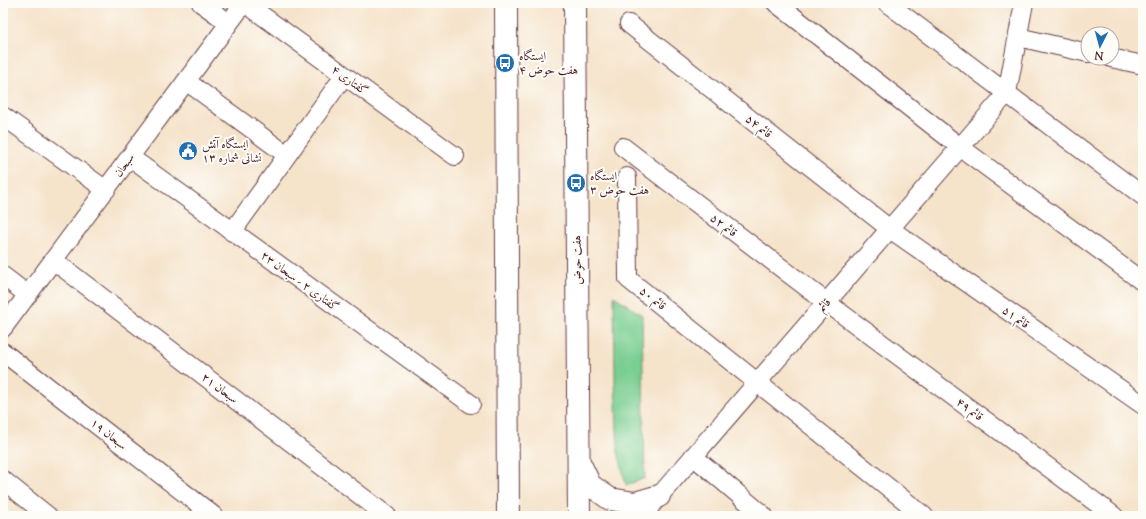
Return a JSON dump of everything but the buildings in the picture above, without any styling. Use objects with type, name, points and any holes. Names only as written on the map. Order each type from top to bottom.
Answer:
[{"type":"highway","points":[[506,3],[508,516]]},
{"type":"highway","name":"هفت حوض","points":[[574,3],[579,463],[578,516]]},
{"type":"highway","points":[[579,463],[590,485],[610,499],[635,503],[659,496]]},
{"type":"street","points":[[201,3],[229,23]]},
{"type":"street","name":"سبحان","points":[[3,328],[244,3]]},
{"type":"street","name":"گفتاری ۴","points":[[244,3],[455,156]]},
{"type":"street","points":[[776,3],[960,147],[1143,282]]},
{"type":"street","points":[[887,3],[1143,196]]},
{"type":"street","points":[[1006,94],[1024,3]]},
{"type":"street","name":"قائم ۵۴","points":[[629,24],[890,229]]},
{"type":"street","points":[[1018,37],[1080,51]]},
{"type":"street","points":[[1120,60],[1143,65]]},
{"type":"street","points":[[232,232],[344,76]]},
{"type":"street","points":[[186,81],[287,155]]},
{"type":"street","name":"قائم","points":[[642,516],[1006,94]]},
{"type":"street","points":[[3,116],[106,190]]},
{"type":"street","name":"قائم ۵۲","points":[[623,147],[826,302]]},
{"type":"street","name":"گفتاری ۲ - سبحان ۲۳","points":[[130,157],[471,404]]},
{"type":"street","name":"قائم ۵۰","points":[[627,176],[628,279],[758,381]]},
{"type":"street","name":"قائم ۵۱","points":[[890,229],[1143,405]]},
{"type":"street","name":"سبحان ۲۱","points":[[53,260],[387,516]]},
{"type":"street","points":[[3,276],[28,294]]},
{"type":"street","name":"قائم ۴۹","points":[[826,302],[1114,516]]},
{"type":"street","name":"سبحان ۱۹","points":[[3,352],[214,516]]},
{"type":"street","points":[[758,381],[924,516]]},
{"type":"street","points":[[693,456],[764,516]]},
{"type":"street","points":[[3,480],[48,516]]},
{"type":"green space","points":[[614,296],[642,315],[645,478],[626,485],[618,452]]},
{"type":"place","name":"ایستگاه هفت حوض ۴","points":[[505,63]]},
{"type":"place","name":"ایستگاه آتش نشانی شماره ۱۳","points":[[188,151]]},
{"type":"place","name":"ایستگاه هفت حوض ۳","points":[[576,183]]}]
